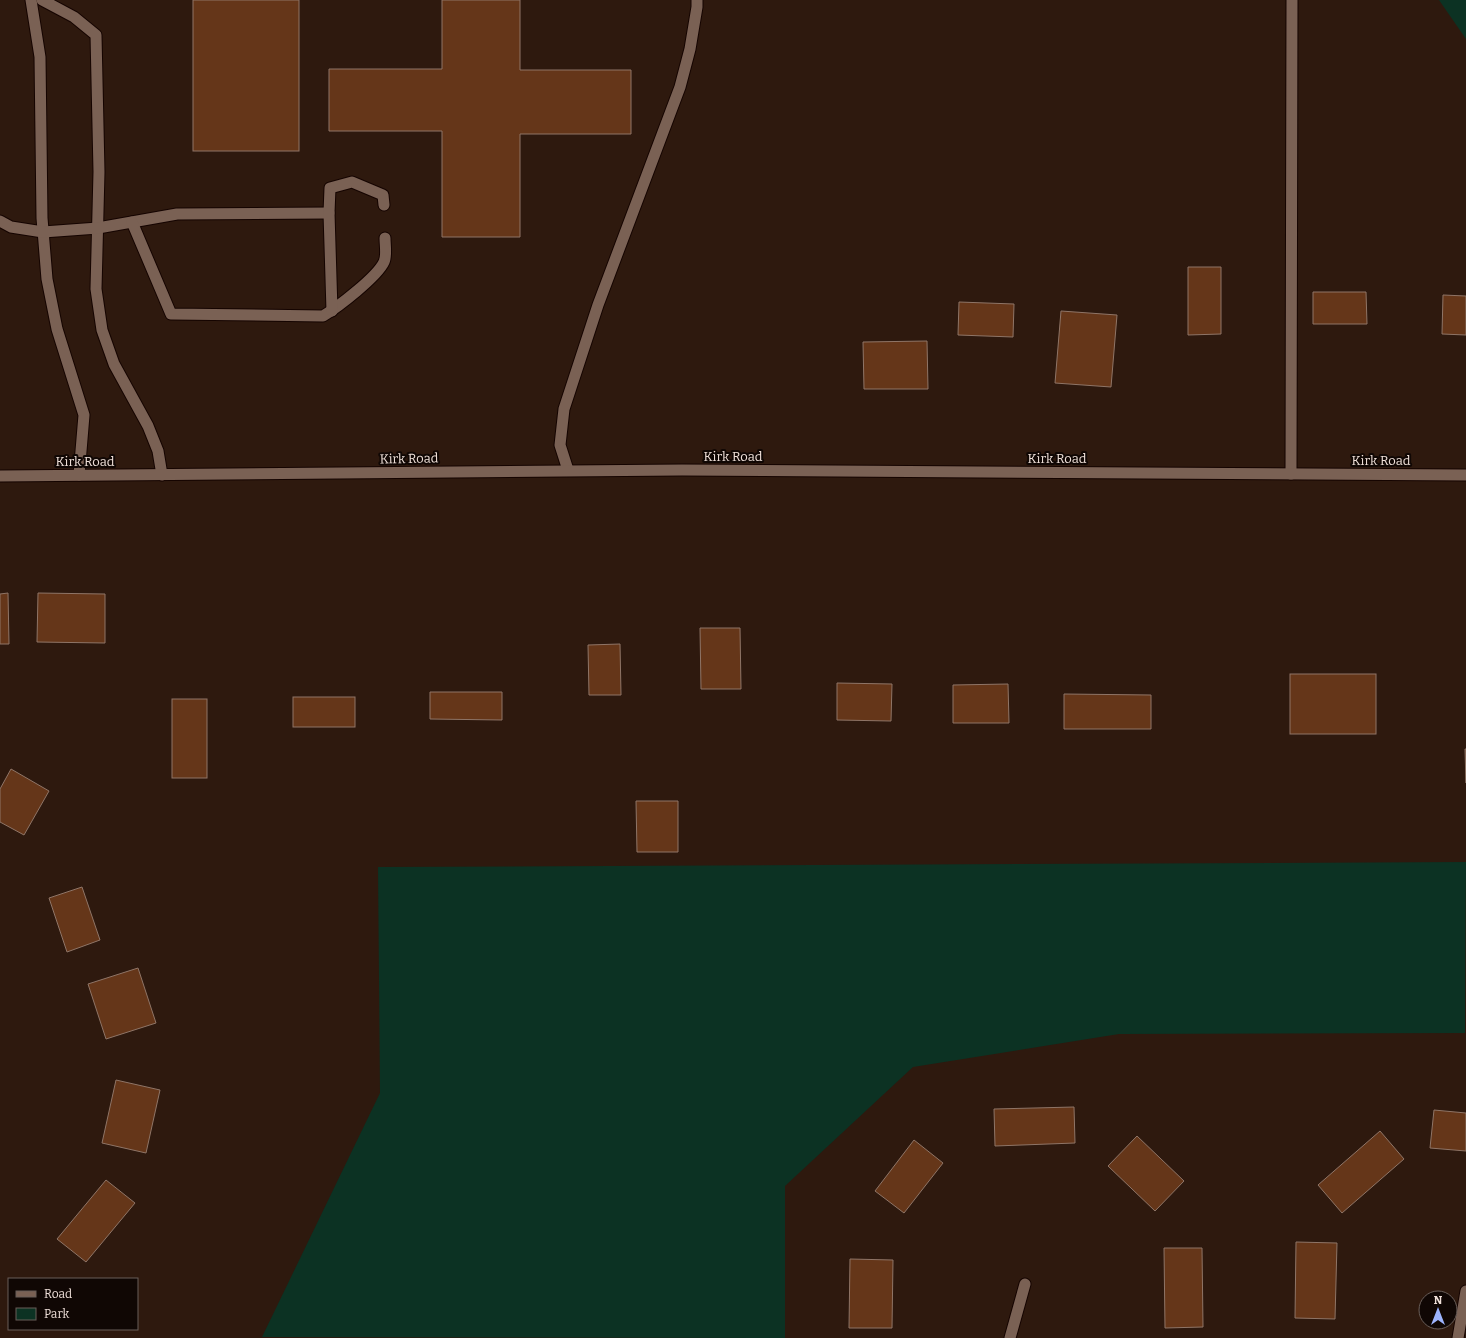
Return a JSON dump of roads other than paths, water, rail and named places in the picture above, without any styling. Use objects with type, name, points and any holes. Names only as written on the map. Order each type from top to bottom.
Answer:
[{"type":"street","points":[[31,0],[40,57],[44,232],[47,279],[57,328],[84,415],[79,475]]},
{"type":"street","points":[[42,0],[74,17],[96,35],[99,172],[96,289],[102,330],[114,364],[148,426],[158,451],[162,475]]},
{"type":"street","points":[[568,470],[560,445],[564,409],[598,305],[680,87],[690,49],[697,0]]},
{"type":"street","points":[[1290,474],[1292,0]]},
{"type":"street","points":[[332,310],[329,213],[330,188],[352,182],[383,195],[384,205]]},
{"type":"street","points":[[0,221],[11,227],[44,232],[98,228],[177,214],[329,213]]},
{"type":"street","points":[[132,222],[172,314],[323,316],[376,274],[385,261],[385,238]]},
{"type":"street","name":"Kirk Road","points":[[0,476],[568,470],[1466,475]]},
{"type":"street","points":[[1010,1338],[1025,1284]]},
{"type":"street","points":[[1458,1338],[1466,1291]]}]
